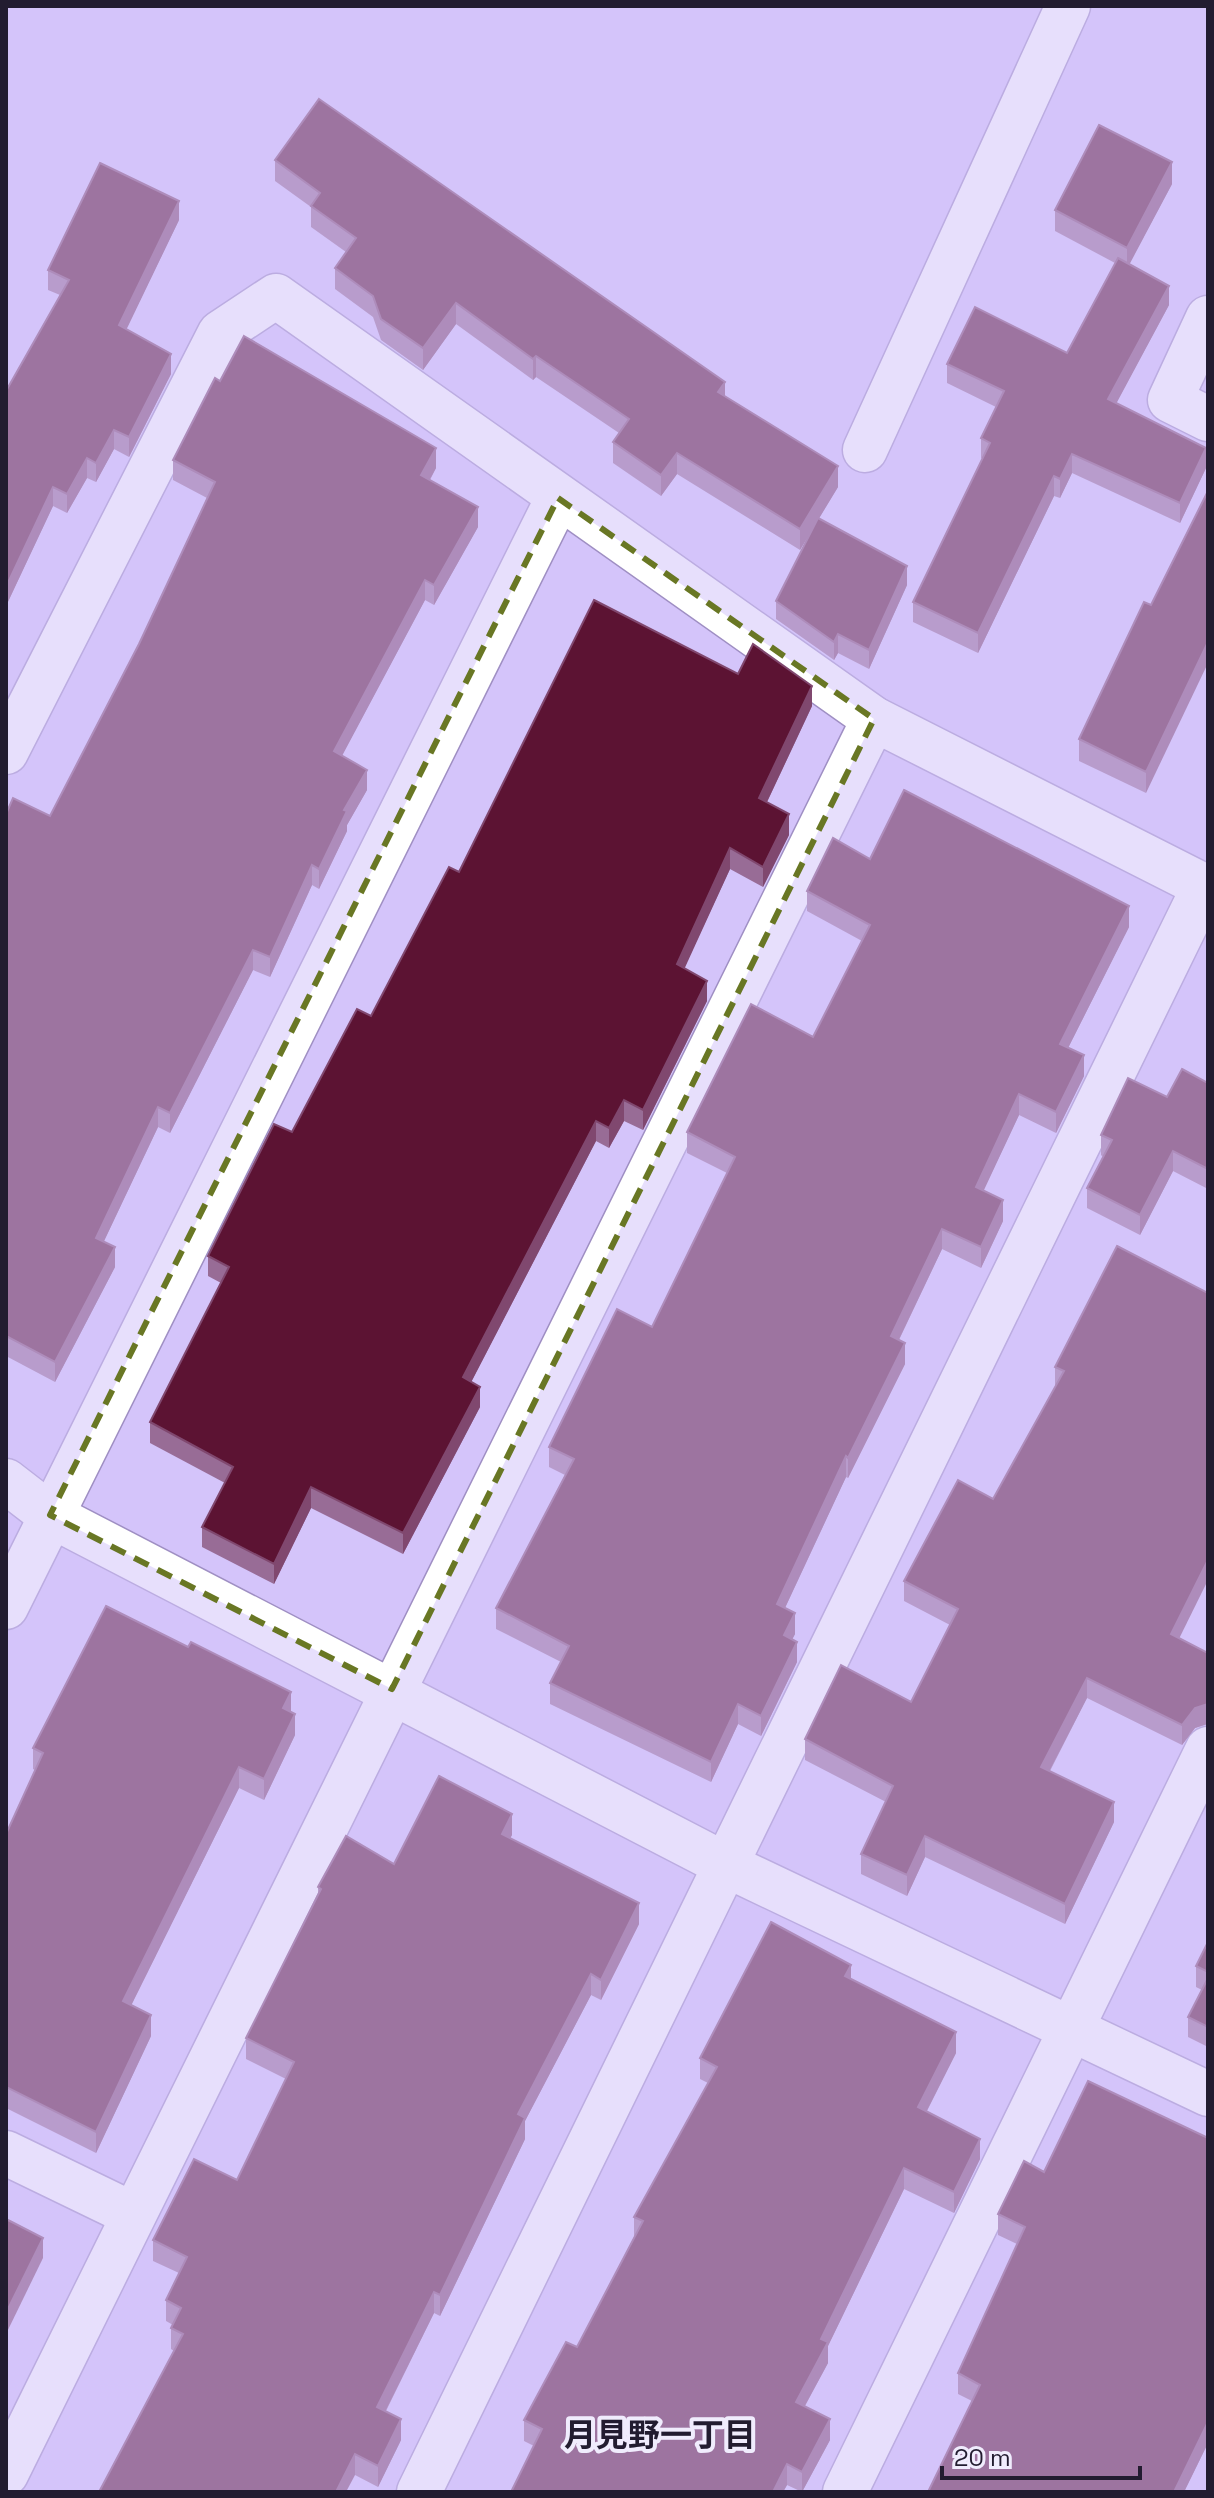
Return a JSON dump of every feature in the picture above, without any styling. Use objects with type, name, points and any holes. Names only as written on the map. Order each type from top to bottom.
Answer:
[{"type":"street","points":[[865,450],[1068,6]]},
{"type":"street","points":[[12,725],[220,333],[276,296],[874,719],[1206,888],[419,2492]]},
{"type":"street","points":[[1208,318],[1170,400],[1208,419]]},
{"type":"street","points":[[6,1607],[558,498]]},
{"type":"street","points":[[12,2446],[132,2214],[874,719]]},
{"type":"street","points":[[6,1481],[50,1515],[392,1689],[726,1865],[1208,2094]]},
{"type":"street","points":[[845,2492],[1208,1749]]},
{"type":"street","points":[[6,2153],[132,2214]]},
{"type":"highlighted area","points":[[558,498],[874,719],[392,1689],[50,1515]]},
{"type":"building","points":[[319,99],[725,382],[718,392],[838,466],[800,529],[677,453],[661,475],[613,442],[629,419],[536,356],[533,359],[456,303],[423,348],[381,319],[373,296],[335,268],[356,238],[311,206],[320,193],[275,160]]},
{"type":"building","points":[[1099,125],[1172,162],[1127,248],[1055,210]]},
{"type":"building","points":[[100,163],[179,201],[119,325],[171,354],[129,437],[114,430],[96,463],[87,458],[67,494],[53,487],[6,587],[6,391],[69,280],[48,270]]},
{"type":"building","points":[[1118,258],[1169,286],[1108,399],[1206,448],[1180,503],[1072,454],[1060,479],[1054,476],[978,633],[913,602],[990,443],[981,438],[1004,391],[947,364],[975,307],[1067,353]]},
{"type":"building","points":[[244,336],[436,448],[421,475],[478,507],[434,585],[425,580],[334,751],[367,770],[344,810],[347,811],[319,869],[312,865],[270,957],[253,950],[170,1113],[158,1107],[96,1238],[115,1247],[55,1362],[6,1336],[6,814],[13,798],[50,816],[139,644],[215,482],[173,460],[215,378],[220,381]]},
{"type":"building","points":[[1208,491],[1208,642],[1146,772],[1079,739],[1144,602],[1151,605]]},
{"type":"building","points":[[818,518],[907,566],[869,650],[838,634],[834,642],[776,601]]},
{"type":"building","points":[[594,600],[738,674],[753,644],[812,686],[759,798],[789,814],[763,867],[730,848],[677,964],[707,981],[643,1110],[624,1100],[609,1128],[596,1121],[463,1377],[480,1387],[403,1533],[311,1487],[274,1564],[202,1527],[233,1467],[150,1422],[229,1267],[208,1256],[274,1124],[292,1132],[357,1009],[371,1016],[449,867],[459,872]]},
{"type":"building","points":[[904,790],[1129,906],[1060,1044],[1084,1055],[1056,1112],[1019,1094],[976,1187],[1003,1200],[981,1247],[942,1229],[891,1336],[905,1343],[848,1458],[846,1456],[777,1604],[795,1613],[784,1635],[797,1642],[761,1716],[738,1704],[711,1762],[550,1683],[569,1646],[496,1608],[574,1459],[549,1447],[617,1309],[652,1327],[735,1157],[687,1132],[751,1004],[813,1037],[870,925],[807,891],[833,838],[870,859]]},
{"type":"building","points":[[1182,1069],[1208,1083],[1208,1169],[1173,1151],[1140,1215],[1087,1188],[1112,1140],[1101,1135],[1128,1078],[1167,1097]]},
{"type":"building","points":[[1117,1246],[1208,1293],[1208,1560],[1171,1634],[1208,1653],[1208,1704],[1195,1708],[1182,1725],[1087,1678],[1041,1767],[1114,1802],[1065,1904],[925,1836],[907,1875],[861,1854],[893,1786],[805,1739],[841,1665],[911,1702],[958,1609],[904,1581],[958,1480],[993,1499],[1064,1371],[1055,1367]]},
{"type":"building","points":[[106,1606],[188,1647],[191,1642],[291,1692],[283,1708],[295,1714],[264,1779],[239,1767],[123,2001],[151,2015],[96,2132],[6,2087],[6,1834],[43,1753],[33,1748]]},
{"type":"building","points":[[439,1776],[512,1814],[502,1834],[639,1903],[601,1980],[591,1974],[518,2114],[525,2118],[440,2295],[434,2292],[377,2407],[401,2419],[378,2466],[355,2454],[336,2492],[99,2492],[183,2334],[171,2328],[181,2308],[166,2300],[187,2257],[153,2240],[194,2159],[237,2180],[294,2062],[246,2038],[321,1889],[318,1887],[346,1836],[394,1864]]},
{"type":"building","points":[[771,1922],[851,1965],[845,1976],[956,2032],[918,2107],[980,2139],[954,2192],[904,2168],[821,2339],[828,2342],[796,2402],[830,2419],[802,2472],[787,2464],[773,2492],[511,2492],[542,2429],[524,2420],[566,2342],[577,2347],[643,2221],[634,2217],[717,2067],[700,2058]]},
{"type":"building","points":[[1208,1942],[1208,1972],[1196,1966]]},
{"type":"building","points":[[1208,1978],[1208,2027],[1188,2017]]},
{"type":"building","points":[[1088,2081],[1208,2138],[1208,2422],[1174,2492],[928,2492],[980,2385],[958,2373],[1025,2227],[998,2214],[1024,2161],[1044,2172]]},
{"type":"building","points":[[6,2219],[43,2238],[6,2313]]},
{"type":"district","name":"月見野一丁目","points":[[660,2435]]}]
